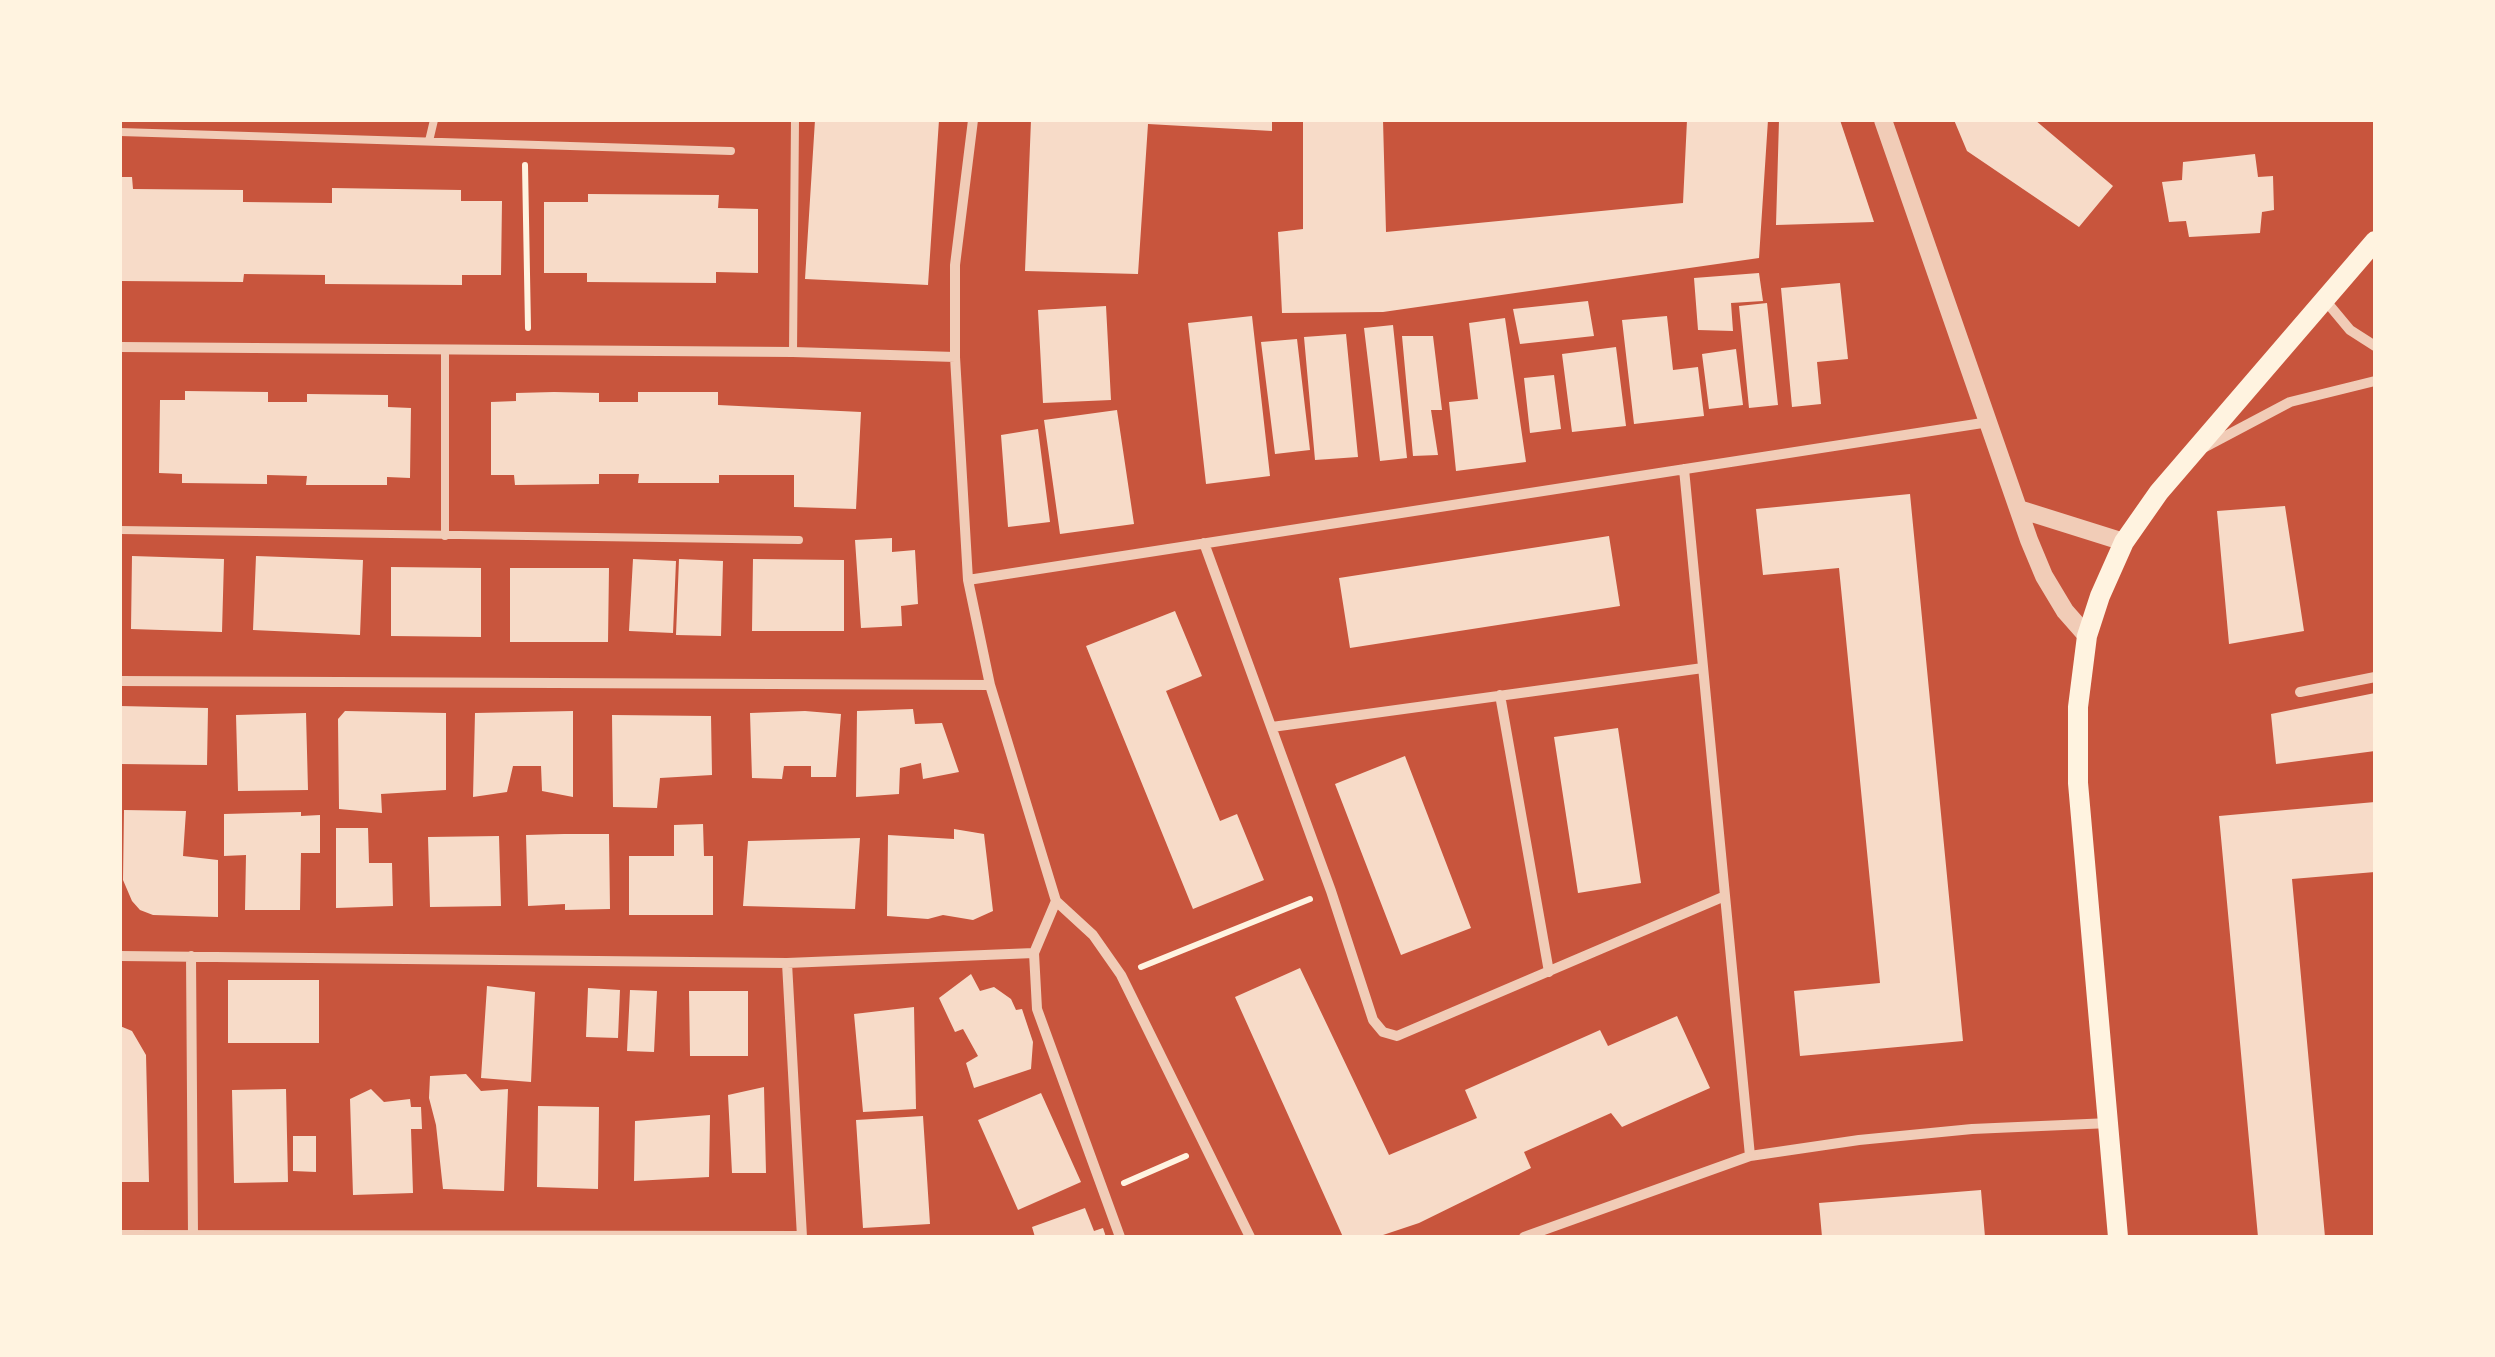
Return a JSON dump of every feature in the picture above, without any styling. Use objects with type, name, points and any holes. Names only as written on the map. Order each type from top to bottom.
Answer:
[{"type":"main road","points":[[2118,1237],[2111,1123],[2078,783],[2078,707],[2088,636],[2100,596],[2124,542],[2191,454],[2375,241]]},
{"type":"street","points":[[973,120],[955,265],[954,357],[968,580],[990,684],[1056,901],[1093,936],[1121,976],[1250,1237]]},
{"type":"street","points":[[1883,120],[2044,576],[2065,610],[2088,636]]},
{"type":"street","points":[[2325,300],[2350,330],[2375,346]]},
{"type":"street","points":[[120,347],[793,352],[954,357]]},
{"type":"street","points":[[2191,454],[2290,402],[2375,381]]},
{"type":"street","points":[[968,580],[1989,422]]},
{"type":"street","points":[[1684,469],[1750,1156]]},
{"type":"street","points":[[2019,509],[2124,542]]},
{"type":"street","points":[[1204,543],[1373,1020],[1382,1032],[1397,1036],[1725,896]]},
{"type":"street","points":[[1272,726],[1703,668]]},
{"type":"street","points":[[2300,692],[2375,677]]},
{"type":"street","points":[[120,681],[990,684]]},
{"type":"street","points":[[1500,695],[1550,972]]},
{"type":"street","points":[[1056,901],[1034,953],[1036,1009],[1120,1237]]},
{"type":"street","points":[[120,956],[787,962],[1034,953]]},
{"type":"street","points":[[191,956],[193,1236]]},
{"type":"street","points":[[120,1235],[802,1236],[787,962]]},
{"type":"street","points":[[1524,1237],[1750,1156],[1972,1129],[2111,1123]]},
{"type":"lane","points":[[429,141],[434,120]]},
{"type":"lane","points":[[793,352],[794,120]]},
{"type":"lane","points":[[120,132],[730,151]]},
{"type":"lane","points":[[445,536],[446,350]]},
{"type":"lane","points":[[120,530],[799,540]]},
{"type":"path","points":[[525,144],[528,350]]},
{"type":"path","points":[[1121,976],[1330,891]]},
{"type":"path","points":[[1104,1192],[1205,1148]]},
{"type":"building","points":[[815,120],[939,120],[928,285],[805,279]]},
{"type":"building","points":[[1031,120],[1272,120],[1272,131],[1148,124],[1138,274],[1025,271]]},
{"type":"building","points":[[1303,120],[1383,120],[1386,232],[1683,203],[1687,120],[1768,120],[1759,258],[1383,312],[1282,313],[1278,232],[1303,229]]},
{"type":"building","points":[[1779,120],[1840,120],[1874,222],[1776,225]]},
{"type":"building","points":[[1954,120],[2035,120],[2113,186],[2079,227],[1967,151]]},
{"type":"building","points":[[2255,154],[2258,177],[2273,176],[2274,210],[2262,212],[2260,233],[2189,237],[2186,221],[2169,222],[2162,182],[2182,180],[2183,162]]},
{"type":"building","points":[[120,177],[132,177],[133,189],[243,190],[243,202],[332,203],[332,188],[461,190],[461,201],[502,201],[501,275],[462,275],[462,285],[325,284],[325,275],[244,274],[243,282],[120,281]]},
{"type":"building","points":[[588,194],[719,195],[718,208],[758,209],[758,273],[716,272],[716,283],[587,282],[587,273],[544,273],[544,202],[588,202]]},
{"type":"building","points":[[1759,273],[1763,301],[1731,303],[1733,331],[1698,330],[1694,278]]},
{"type":"building","points":[[1840,283],[1848,359],[1817,362],[1821,404],[1792,407],[1781,288]]},
{"type":"building","points":[[1588,301],[1594,336],[1520,344],[1513,309]]},
{"type":"building","points":[[1767,303],[1778,405],[1749,408],[1739,306]]},
{"type":"building","points":[[1106,306],[1111,400],[1043,403],[1038,310]]},
{"type":"building","points":[[1252,316],[1270,476],[1206,484],[1188,323]]},
{"type":"building","points":[[1667,316],[1673,370],[1698,367],[1704,416],[1634,424],[1622,320]]},
{"type":"building","points":[[1505,318],[1526,462],[1456,471],[1449,402],[1478,399],[1469,323]]},
{"type":"building","points":[[1393,325],[1407,458],[1380,461],[1364,328]]},
{"type":"building","points":[[1346,334],[1358,457],[1315,460],[1304,337]]},
{"type":"building","points":[[1402,336],[1433,336],[1442,410],[1431,410],[1438,455],[1413,456]]},
{"type":"building","points":[[1297,339],[1310,450],[1275,454],[1261,342]]},
{"type":"building","points":[[1616,347],[1626,426],[1572,432],[1562,354]]},
{"type":"building","points":[[1736,349],[1743,405],[1709,409],[1702,354]]},
{"type":"building","points":[[1554,375],[1561,429],[1530,433],[1524,378]]},
{"type":"building","points":[[185,391],[268,392],[268,402],[307,402],[307,394],[388,395],[388,407],[411,408],[410,478],[387,477],[387,485],[306,485],[307,476],[267,475],[267,484],[182,483],[182,474],[159,473],[160,400],[185,400]]},
{"type":"building","points":[[554,392],[599,393],[599,402],[638,402],[638,392],[718,392],[718,405],[861,412],[856,509],[794,507],[794,475],[719,475],[719,483],[638,483],[639,474],[599,474],[599,484],[515,485],[514,475],[491,475],[491,402],[516,401],[516,393]]},
{"type":"building","points":[[1117,410],[1134,524],[1060,534],[1044,420]]},
{"type":"building","points":[[1038,429],[1050,522],[1008,527],[1001,435]]},
{"type":"building","points":[[1910,494],[1963,1041],[1800,1056],[1794,991],[1880,983],[1839,568],[1763,575],[1756,509]]},
{"type":"building","points":[[2285,506],[2304,631],[2229,644],[2217,511]]},
{"type":"building","points":[[1609,536],[1620,606],[1350,648],[1339,578]]},
{"type":"building","points":[[892,538],[892,552],[915,550],[918,604],[901,606],[902,626],[861,628],[855,540]]},
{"type":"building","points":[[132,556],[224,559],[222,632],[131,629]]},
{"type":"building","points":[[256,556],[363,560],[360,635],[253,630]]},
{"type":"building","points":[[633,559],[676,561],[673,633],[629,631]]},
{"type":"building","points":[[679,559],[723,561],[721,636],[676,635]]},
{"type":"building","points":[[753,559],[844,560],[844,631],[752,631]]},
{"type":"building","points":[[391,567],[481,568],[481,637],[391,636]]},
{"type":"building","points":[[510,568],[609,568],[608,642],[510,642]]},
{"type":"building","points":[[1175,611],[1202,676],[1166,691],[1220,821],[1237,814],[1264,880],[1193,909],[1086,646]]},
{"type":"building","points":[[2375,693],[2375,751],[2276,764],[2271,714]]},
{"type":"building","points":[[120,706],[208,708],[207,765],[120,764]]},
{"type":"building","points":[[913,709],[915,724],[942,723],[959,772],[923,779],[921,763],[900,768],[899,794],[856,797],[857,711]]},
{"type":"building","points":[[345,711],[446,713],[446,790],[381,794],[382,813],[339,809],[338,719]]},
{"type":"building","points":[[573,711],[573,797],[542,791],[541,766],[513,766],[507,792],[473,797],[475,713]]},
{"type":"building","points":[[306,713],[308,790],[238,791],[236,715]]},
{"type":"building","points":[[750,713],[841,714],[836,777],[811,777],[811,766],[784,766],[782,779],[752,778]]},
{"type":"building","points":[[612,715],[711,716],[712,775],[660,778],[657,808],[613,807]]},
{"type":"building","points":[[1618,728],[1641,883],[1578,893],[1554,737]]},
{"type":"building","points":[[1405,756],[1471,928],[1401,955],[1335,784]]},
{"type":"building","points":[[2375,802],[2375,872],[2292,879],[2325,1237],[2258,1237],[2219,816]]},
{"type":"building","points":[[124,810],[186,811],[183,856],[218,860],[218,917],[153,915],[140,910],[132,901],[123,880]]},
{"type":"building","points":[[301,812],[301,816],[320,815],[320,853],[301,853],[300,910],[245,910],[246,855],[224,856],[224,814]]},
{"type":"building","points":[[703,824],[704,856],[713,856],[713,915],[629,915],[629,856],[674,856],[674,825]]},
{"type":"building","points":[[336,828],[368,828],[369,863],[392,863],[393,906],[336,908]]},
{"type":"building","points":[[954,829],[984,834],[993,911],[973,920],[943,915],[928,919],[887,916],[888,835],[954,839]]},
{"type":"building","points":[[609,834],[610,909],[565,910],[565,904],[528,906],[526,835]]},
{"type":"building","points":[[499,836],[501,906],[430,907],[428,837]]},
{"type":"building","points":[[860,838],[855,909],[743,906],[748,841]]},
{"type":"building","points":[[1300,968],[1389,1155],[1477,1118],[1465,1090],[1600,1030],[1608,1046],[1677,1016],[1710,1088],[1622,1127],[1611,1113],[1524,1152],[1531,1168],[1419,1223],[1377,1237],[1343,1237],[1235,997]]},
{"type":"building","points":[[971,974],[980,991],[994,987],[1011,999],[1016,1010],[1022,1009],[1033,1042],[1031,1069],[974,1088],[966,1063],[978,1056],[963,1029],[955,1032],[939,998]]},
{"type":"building","points":[[228,980],[319,980],[319,1043],[228,1043]]},
{"type":"building","points":[[487,986],[535,992],[531,1082],[481,1078]]},
{"type":"building","points":[[588,988],[620,990],[618,1038],[586,1037]]},
{"type":"building","points":[[630,990],[657,991],[654,1052],[627,1051]]},
{"type":"building","points":[[689,991],[748,991],[748,1056],[690,1056]]},
{"type":"building","points":[[914,1007],[916,1109],[863,1112],[854,1014]]},
{"type":"building","points":[[120,1026],[132,1031],[146,1055],[149,1182],[120,1182]]},
{"type":"building","points":[[466,1074],[481,1091],[508,1089],[504,1191],[443,1189],[429,1098],[430,1076]]},
{"type":"building","points":[[764,1087],[766,1173],[732,1173],[728,1095]]},
{"type":"building","points":[[286,1089],[288,1182],[234,1183],[232,1090]]},
{"type":"building","points":[[371,1089],[384,1102],[410,1099],[411,1107],[421,1107],[422,1129],[411,1129],[413,1193],[353,1195],[350,1099]]},
{"type":"building","points":[[1041,1093],[1081,1182],[1018,1210],[978,1120]]},
{"type":"building","points":[[538,1106],[599,1107],[598,1189],[537,1187]]},
{"type":"building","points":[[710,1115],[709,1177],[634,1181],[635,1121]]},
{"type":"building","points":[[923,1116],[930,1224],[863,1228],[856,1120]]},
{"type":"building","points":[[293,1136],[316,1136],[316,1172],[293,1171]]},
{"type":"building","points":[[1981,1190],[1985,1237],[1822,1237],[1819,1203]]},
{"type":"building","points":[[1085,1208],[1094,1231],[1103,1228],[1106,1237],[1035,1237],[1032,1227]]}]
